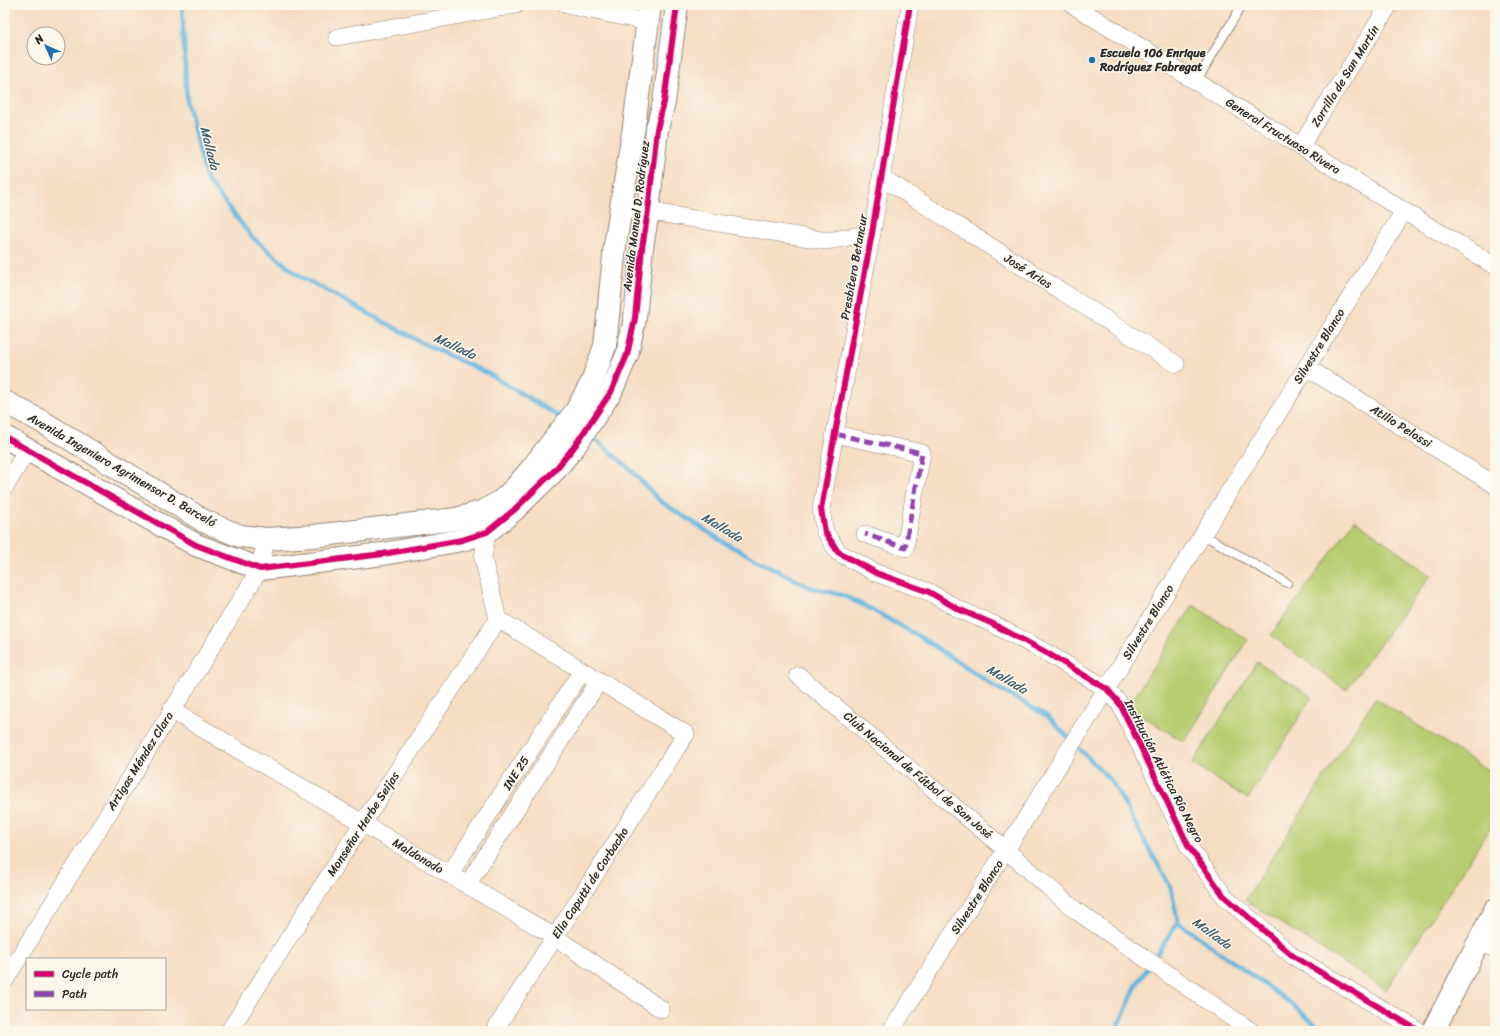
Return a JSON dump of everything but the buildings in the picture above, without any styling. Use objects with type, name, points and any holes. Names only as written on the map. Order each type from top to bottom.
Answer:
[{"type":"street","points":[[337,37],[516,5]]},
{"type":"street","points":[[567,5],[649,14]]},
{"type":"street","name":"Avenida Manuel D. Rodríguez","points":[[584,417],[611,392],[627,355],[635,318],[642,248],[677,5]]},
{"type":"street","name":"Presbítero Betancur","points":[[825,532],[821,509],[872,233],[910,5]]},
{"type":"street","name":"General Fructuoso Rivera","points":[[1073,5],[1300,147],[1495,266]]},
{"type":"street","name":"Zorrilla de San Martín","points":[[1300,147],[1389,5]]},
{"type":"street","name":"Avenida Manuel D. Rodríguez","points":[[584,417],[592,382],[605,346],[615,246],[638,100],[649,14]]},
{"type":"street","name":"José Arias","points":[[881,177],[1176,364]]},
{"type":"street","points":[[622,206],[827,241],[872,233]]},
{"type":"street","name":"Silvestre Blanco","points":[[891,1031],[1107,689],[1404,211]]},
{"type":"street","name":"Atilio Pelossi","points":[[1306,367],[1495,485]]},
{"type":"street","name":"Avenida Ingeniero Agrimensor D. Barceló","points":[[5,402],[41,421],[204,520],[240,536],[266,539],[314,536],[456,519],[485,521]]},
{"type":"street","name":"Avenida Ingeniero Agrimensor D. Barceló","points":[[5,437],[196,545],[260,569],[383,554],[462,540],[485,521],[514,510],[554,470],[566,442],[584,417]]},
{"type":"street","points":[[835,434],[922,453],[905,548],[865,534]]},
{"type":"street","points":[[5,487],[28,449]]},
{"type":"street","points":[[485,521],[484,558],[498,619],[599,681]]},
{"type":"street","name":"Institución Atlética Río Negro","points":[[825,532],[838,552],[876,573],[929,592],[958,609],[991,623],[1047,653],[1107,689],[1120,704],[1189,847],[1224,896],[1293,956],[1419,1031]]},
{"type":"street","name":"Artigas Méndez Clara","points":[[5,980],[171,710],[260,569],[266,539]]},
{"type":"street","name":"Monseñor Herbe Seijas","points":[[229,1031],[362,824],[498,619]]},
{"type":"street","name":"INE 25","points":[[449,875],[582,671]]},
{"type":"street","name":"Club Nacional de Fútbol de San José","points":[[798,675],[1075,910],[1251,1031]]},
{"type":"street","name":"INE 25","points":[[467,885],[599,681]]},
{"type":"street","name":"Elia Caputti de Corbacho","points":[[494,1031],[686,734],[599,681]]},
{"type":"street","name":"Maldonado","points":[[171,710],[555,937],[661,1009]]},
{"type":"street","points":[[1433,1031],[1487,945],[1495,910]]},
{"type":"lane","points":[[1196,82],[1242,5]]},
{"type":"lane","points":[[1202,534],[1287,583]]},
{"type":"green space","points":[[1355,520],[1431,575],[1346,690],[1271,635]]},
{"type":"green space","points":[[1193,605],[1248,640],[1184,742],[1128,707]]},
{"type":"green space","points":[[1257,662],[1312,697],[1248,799],[1192,764]]},
{"type":"green space","points":[[1375,698],[1495,775],[1495,820],[1386,990],[1245,900]]},
{"type":"waterway","name":"Mallada","points":[[182,5],[187,103],[207,180],[252,237],[298,275],[426,345],[489,374],[563,419]]},
{"type":"waterway","name":"Mallada","points":[[588,435],[595,439],[629,468],[660,501],[725,543],[809,587],[842,595],[869,608],[925,640],[996,687],[1047,716],[1071,740]]},
{"type":"waterway","name":"Mallada","points":[[1076,745],[1112,782],[1171,888],[1178,922],[1290,1003],[1323,1031]]},
{"type":"waterway","points":[[1116,1031],[1137,984],[1178,922]]},
{"type":"marked path","points":[[835,434],[922,453],[905,548],[865,534]]},
{"type":"cycle path","points":[[5,437],[196,545],[260,569],[383,554],[462,540],[487,532],[514,510],[555,470],[574,447],[611,392],[627,355],[635,318],[657,129],[664,102],[677,5]]},
{"type":"cycle path","points":[[910,5],[872,233],[821,509],[825,532],[838,552],[876,573],[929,592],[958,609],[991,623],[1047,653],[1107,689],[1120,704],[1189,847],[1224,896],[1293,956],[1419,1031]]},
{"type":"place","name":"Escuela 106 Enrique Rodríguez Fabregat","points":[[1092,60]]}]
